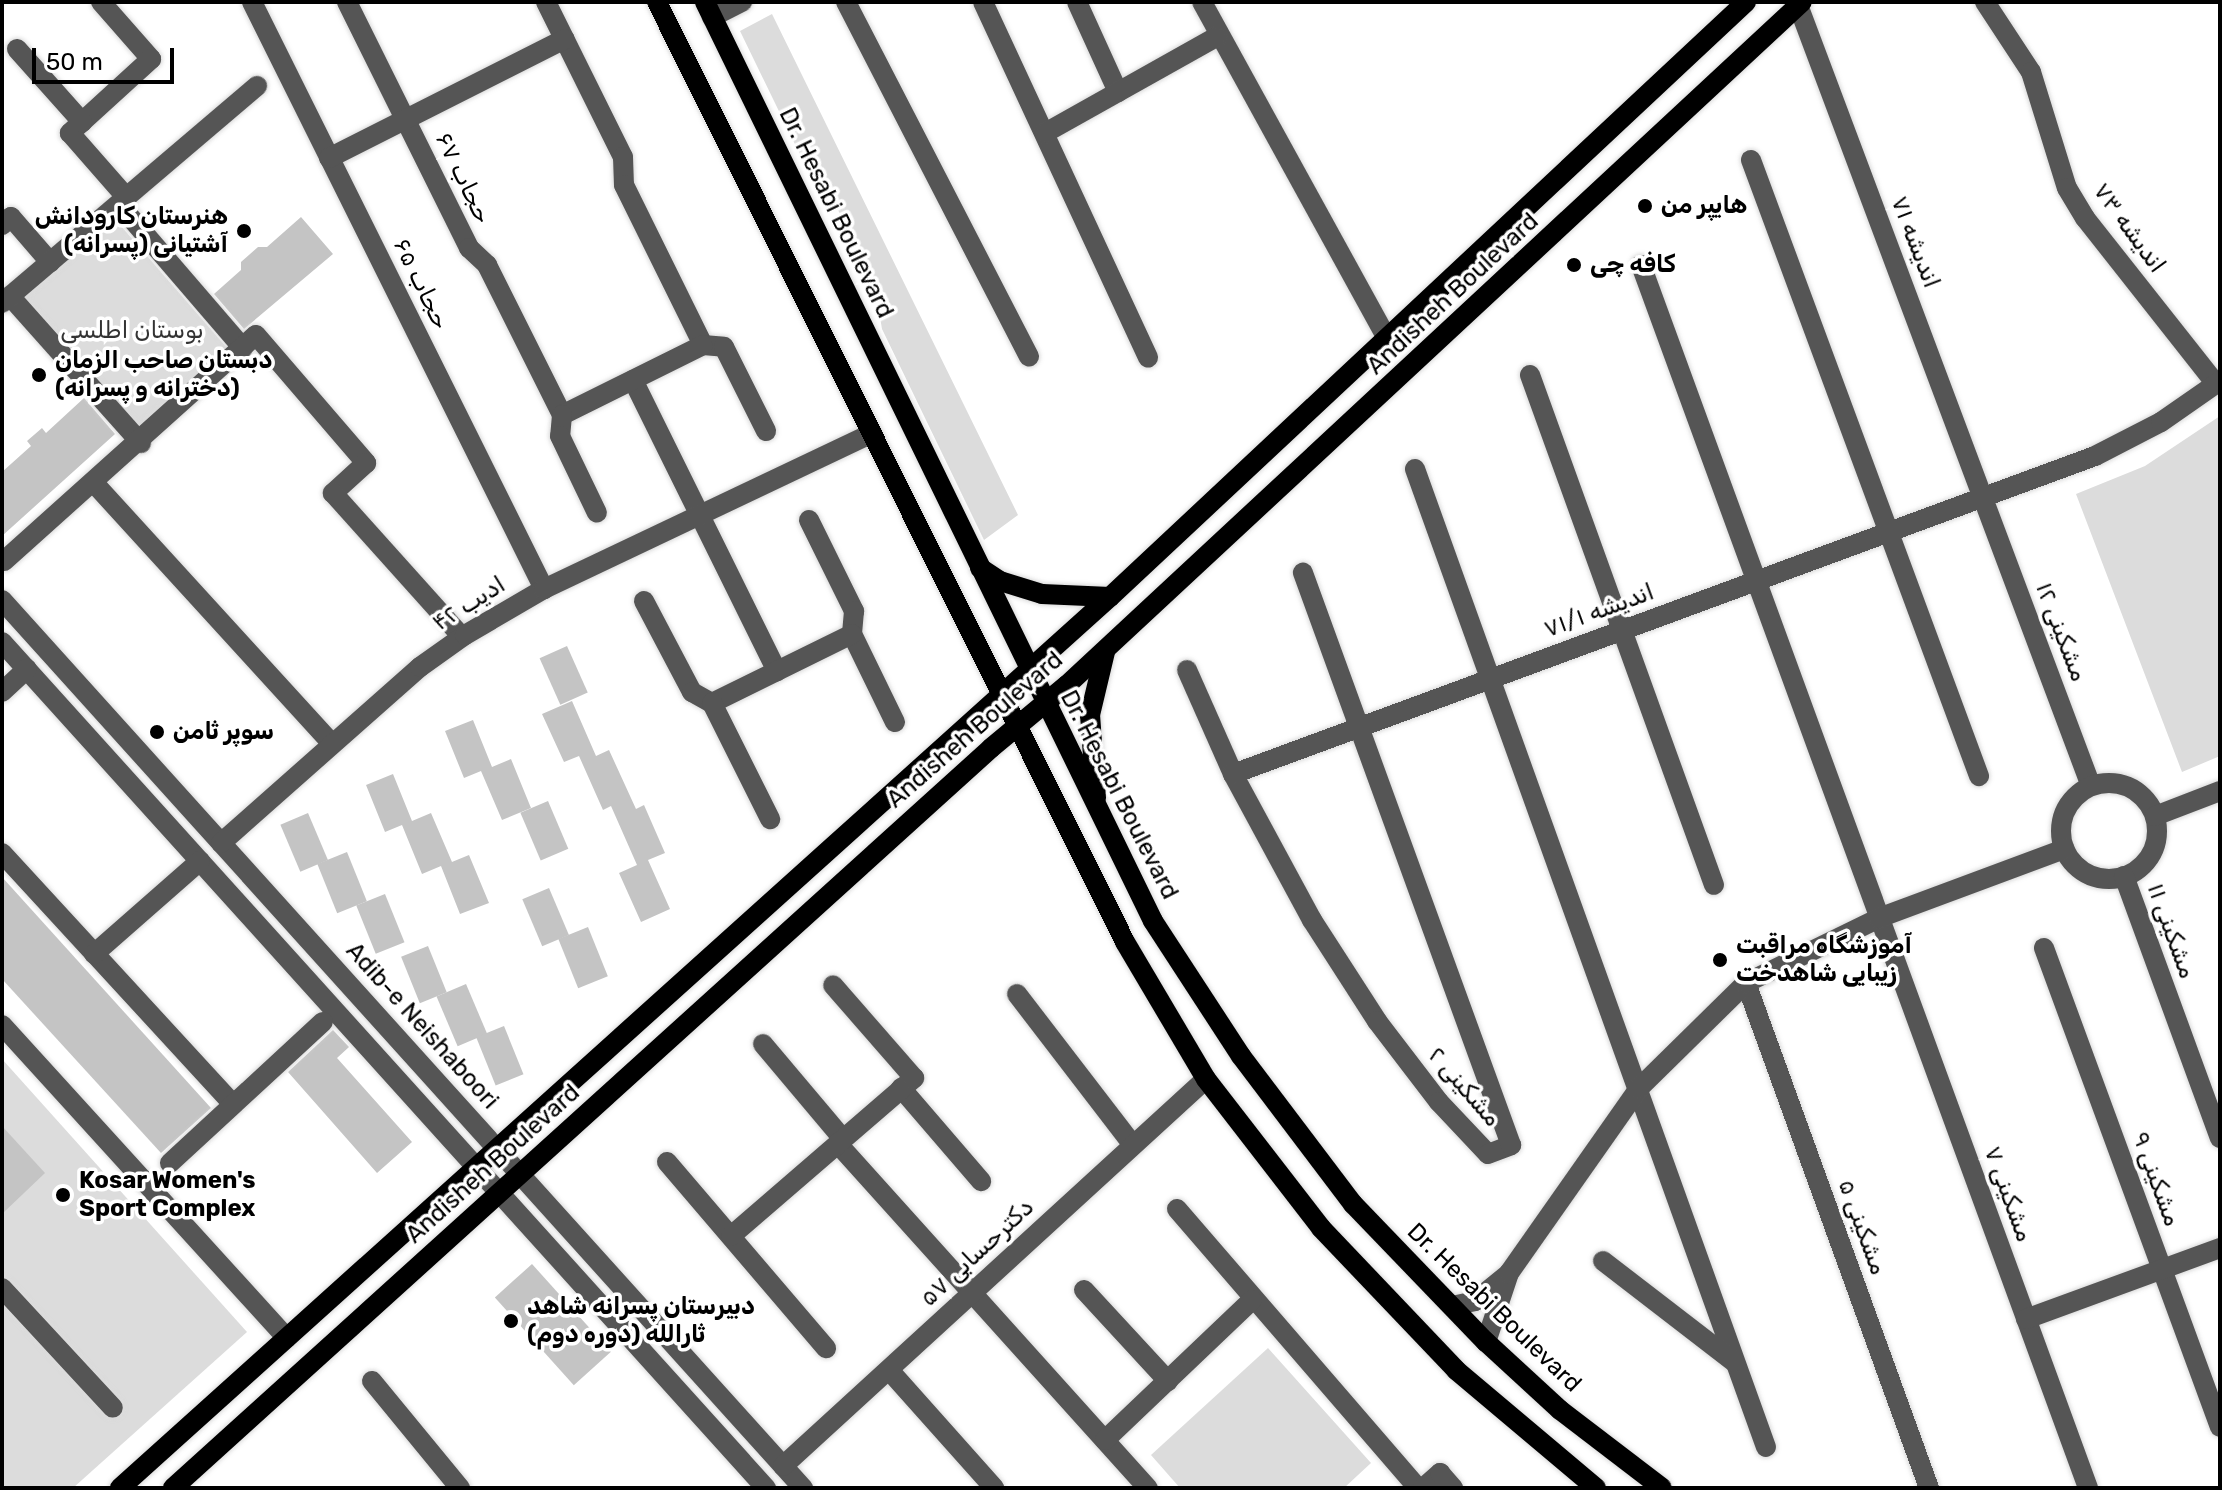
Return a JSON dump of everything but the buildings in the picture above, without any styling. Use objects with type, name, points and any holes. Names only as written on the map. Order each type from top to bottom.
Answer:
[{"type":"main road","points":[[657,2],[1125,942],[1206,1079],[1321,1228],[1456,1370],[1596,1488]]},
{"type":"main road","name":"Andisheh Boulevard","points":[[120,1488],[1110,597],[1746,2]]},
{"type":"main road","name":"Andisheh Boulevard","points":[[173,1488],[1106,649],[1800,4]]},
{"type":"main road","name":"Dr. Hesabi Boulevard","points":[[708,10],[1099,817],[1153,921],[1284,1116],[1353,1204],[1486,1342],[1560,1410],[1662,1488]]},
{"type":"main road","points":[[978,566],[1000,581],[1042,594],[1110,597]]},
{"type":"main road","points":[[1099,817],[1090,715],[1106,649]]},
{"type":"street","points":[[101,2],[151,59],[70,133],[243,348]]},
{"type":"street","name":"حجاب ۶۵","points":[[252,2],[544,589]]},
{"type":"street","name":"حجاب ۶۷","points":[[347,2],[469,248],[487,265],[562,415],[560,436],[597,513]]},
{"type":"street","points":[[546,2],[623,157],[624,185],[703,345]]},
{"type":"street","points":[[708,10],[742,2]]},
{"type":"street","points":[[846,2],[1029,357]]},
{"type":"street","points":[[983,2],[1148,358]]},
{"type":"street","points":[[1077,2],[1118,92]]},
{"type":"street","points":[[1202,2],[1216,37],[1387,338]]},
{"type":"street","name":"اندیشه ۷۳","points":[[1985,2],[2031,72],[2067,188],[2085,218],[2218,382]]},
{"type":"street","name":"اندیشه ۷۱","points":[[1800,4],[1982,496]]},
{"type":"street","points":[[1045,133],[1216,37]]},
{"type":"street","points":[[329,158],[565,39]]},
{"type":"street","points":[[17,49],[82,122]]},
{"type":"street","points":[[141,443],[6,300],[257,86]]},
{"type":"street","points":[[1751,160],[1979,776]]},
{"type":"street","points":[[2,225],[11,217],[50,262]]},
{"type":"street","name":"مشکینی ۷","points":[[1641,265],[2088,1488]]},
{"type":"street","points":[[4,561],[141,443],[256,335],[366,463],[333,493],[462,637]]},
{"type":"street","points":[[562,415],[703,345],[724,347],[766,431]]},
{"type":"street","points":[[1530,375],[1714,885]]},
{"type":"street","points":[[633,380],[777,671]]},
{"type":"street","name":"اندیشه ۷۱/۱","points":[[1233,774],[2095,456],[2161,422],[2218,382]]},
{"type":"street","name":"ادیب ۴۲","points":[[221,843],[332,744],[462,637],[544,589],[872,433]]},
{"type":"street","points":[[1415,469],[1766,1447]]},
{"type":"street","points":[[94,483],[332,744]]},
{"type":"street","name":"مشکینی ۱۲","points":[[1982,496],[2091,786]]},
{"type":"street","points":[[809,520],[854,611],[852,634],[895,722]]},
{"type":"street","points":[[1303,573],[1356,727]]},
{"type":"street","name":"Adib-e Neishaboori","points":[[2,600],[803,1488]]},
{"type":"street","points":[[644,601],[692,692],[712,703],[770,819]]},
{"type":"street","points":[[712,703],[852,634]]},
{"type":"street","points":[[2,642],[763,1487]]},
{"type":"street","points":[[2,692],[27,669]]},
{"type":"street","points":[[1187,670],[1233,774]]},
{"type":"street","name":"مشکینی ۲","points":[[1233,774],[1312,920],[1377,1021],[1439,1102],[1488,1154],[1511,1145],[1356,727]]},
{"type":"street","points":[[2091,786],[2129,787],[2155,816],[2152,853],[2124,876],[2089,874],[2065,849],[2065,812],[2091,786]]},
{"type":"street","points":[[2155,816],[2220,791]]},
{"type":"street","points":[[1452,1306],[1475,1301],[1509,1273],[1639,1088],[1746,983],[1879,918],[2065,849]]},
{"type":"street","points":[[2,853],[233,1104]]},
{"type":"street","points":[[94,954],[200,861]]},
{"type":"street","name":"مشکینی ۱۱","points":[[2124,876],[2211,1088],[2220,1138]]},
{"type":"street","name":"مشکینی ۹","points":[[2044,948],[2220,1427]]},
{"type":"street","name":"مشکینی ۵","points":[[1746,983],[1929,1488]]},
{"type":"street","points":[[833,985],[981,1181]]},
{"type":"street","points":[[1017,994],[1133,1145]]},
{"type":"street","points":[[170,1163],[323,1022]]},
{"type":"street","points":[[2,1025],[287,1338]]},
{"type":"street","points":[[763,1044],[840,1141],[1148,1488]]},
{"type":"street","name":"دکترحسابی ۵۷","points":[[783,1466],[1206,1079]]},
{"type":"street","points":[[731,1236],[908,1083]]},
{"type":"street","points":[[667,1162],[826,1348]]},
{"type":"street","points":[[1177,1209],[1252,1300],[1421,1488],[1446,1480]]},
{"type":"street","points":[[2026,1319],[2220,1248]]},
{"type":"street","points":[[1603,1261],[1734,1362]]},
{"type":"street","points":[[1486,1342],[1509,1273]]},
{"type":"street","points":[[2,1288],[113,1408]]},
{"type":"street","points":[[1084,1290],[1168,1381]]},
{"type":"street","points":[[1105,1440],[1252,1300]]},
{"type":"street","points":[[889,1370],[994,1488]]},
{"type":"street","points":[[372,1381],[460,1488]]},
{"type":"green space","points":[[772,14],[1018,515],[984,540],[882,329],[874,282],[829,192],[808,171],[740,31]]},
{"type":"green space","name":"بوستان اطلسی","points":[[114,218],[229,350],[136,431],[21,299]]},
{"type":"green space","points":[[2220,416],[2220,756],[2182,772],[2076,494],[2145,466]]},
{"type":"green space","name":"Kosar Women's Sport Complex","points":[[2,1059],[247,1332],[73,1488],[2,1488]]},
{"type":"green space","points":[[1268,1348],[1371,1463],[1344,1488],[1180,1488],[1151,1455]]},
{"type":"place","name":"هایپر من","points":[[1645,206]]},
{"type":"place","name":"هنرستان کارودانش آشتیانی (پسرانه)","points":[[244,231]]},
{"type":"place","name":"کافه چی","points":[[1574,265]]},
{"type":"place","name":"دبستان صاحب الزمان (دخترانه و پسرانه)","points":[[39,375]]},
{"type":"place","name":"سوپر ثامن","points":[[157,732]]},
{"type":"place","name":"آموزشگاه مراقبت زیبایی شاهدخت","points":[[1720,960]]},
{"type":"place","name":"Kosar Women's Sport Complex","points":[[63,1195]]},
{"type":"place","name":"دبیرستان پسرانه شاهد ثارالله (دوره دوم)","points":[[511,1321]]}]
